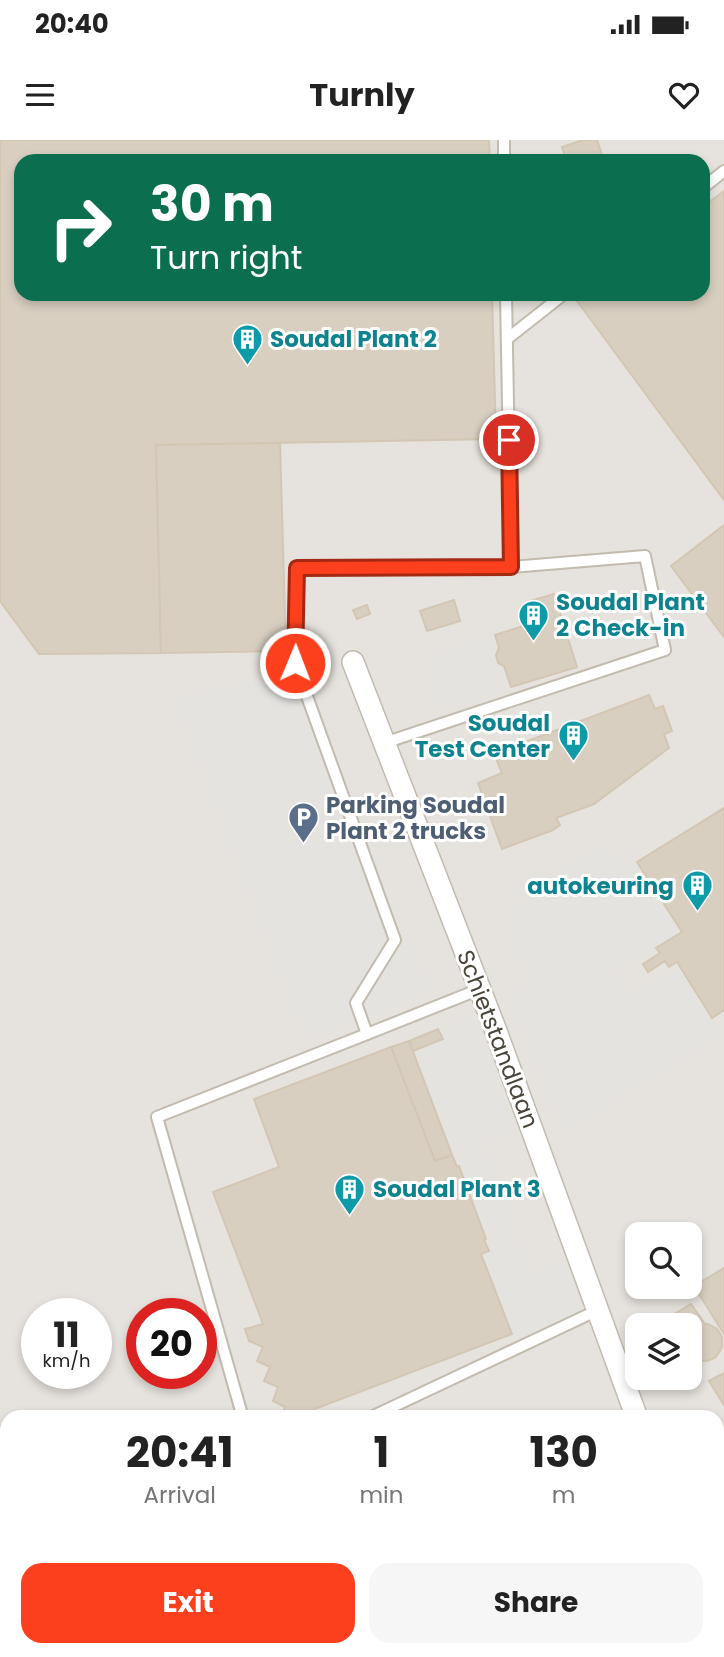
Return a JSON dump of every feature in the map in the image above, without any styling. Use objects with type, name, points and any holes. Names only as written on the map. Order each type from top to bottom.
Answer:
[{"type":"street","name":"Schietstandlaan","points":[[353,662],[480,989],[634,1410]]},
{"type":"lane","points":[[710,182],[724,171]]},
{"type":"lane","points":[[506,301],[511,567]]},
{"type":"lane","points":[[507,339],[555,301]]},
{"type":"lane","points":[[367,1034],[356,1003],[395,940],[295,663],[297,568],[511,567],[645,556],[665,650],[384,743]]},
{"type":"lane","points":[[241,1410],[157,1117],[480,989]]},
{"type":"lane","points":[[386,1410],[598,1310]]},
{"type":"shaded area","points":[[0,140],[724,140],[724,1410],[0,1410]]},
{"type":"shaded area","points":[[495,635],[499,648],[496,655],[498,663],[504,666],[511,687],[444,707],[429,657]]},
{"type":"shaded area","name":"Parking Soudal Plant 2 trucks","points":[[306,672],[427,992],[307,1037],[177,698]]},
{"type":"shaded area","name":"autokeuring","points":[[596,848],[607,864],[631,849],[682,932],[656,948],[610,969],[624,999],[682,970],[723,1032],[563,1129],[518,1015],[529,962],[510,954],[523,901],[542,903],[532,885]]},
{"type":"shaded area","points":[[471,1016],[514,1129],[479,1141],[529,1277],[565,1262],[588,1324],[522,1360],[481,1254],[488,1251],[484,1240],[486,1239],[413,1051],[442,1040],[438,1029]]},
{"type":"building","name":"Soudal Plant 2","points":[[0,140],[489,140],[490,154],[14,154],[14,301],[492,301],[496,439],[156,445],[161,653],[39,654],[0,601]]},
{"type":"building","points":[[583,140],[597,140],[602,154],[564,154],[562,147]]},
{"type":"building","points":[[724,191],[724,500],[577,301],[710,301],[710,202]]},
{"type":"building","points":[[280,443],[286,651],[161,653],[156,445]]},
{"type":"building","points":[[724,525],[724,637],[671,566]]},
{"type":"building","name":"Soudal Plant 2 Check-in","points":[[554,594],[577,667],[511,687],[504,666],[498,663],[496,655],[499,648],[495,635],[536,622],[530,601]]},
{"type":"building","points":[[454,600],[460,621],[427,631],[420,611]]},
{"type":"building","points":[[367,605],[370,614],[357,619],[353,610]]},
{"type":"building","name":"Soudal Test Center","points":[[649,695],[655,709],[663,706],[672,731],[664,734],[669,748],[594,804],[556,818],[560,825],[553,830],[502,849],[478,783],[502,773],[494,754]]},
{"type":"building","name":"autokeuring","points":[[724,808],[724,1010],[712,1018],[677,962],[669,967],[665,961],[648,972],[643,964],[660,953],[656,948],[682,932],[637,862]]},
{"type":"building","points":[[438,1029],[443,1039],[413,1051],[409,1041]]},
{"type":"building","points":[[409,1041],[452,1155],[435,1161],[391,1047]]},
{"type":"building","name":"Soudal Plant 3","points":[[391,1047],[435,1161],[452,1155],[457,1167],[459,1166],[489,1251],[481,1254],[512,1334],[312,1410],[284,1410],[285,1407],[273,1401],[278,1387],[264,1381],[270,1367],[257,1361],[263,1347],[249,1341],[245,1329],[263,1324],[213,1192],[279,1167],[254,1099]]},
{"type":"building","points":[[724,1268],[724,1334],[702,1299],[702,1281]]},
{"type":"building","points":[[691,1304],[697,1313],[676,1313]]},
{"type":"building","points":[[702,1320],[717,1329],[722,1337],[720,1351],[715,1358],[702,1360]]},
{"type":"building","points":[[724,1373],[724,1405],[709,1381]]},
{"type":"place","name":"Soudal Plant 2","points":[[247,366]]},
{"type":"place","name":"Soudal Plant 2 Check-in","points":[[533,642]]},
{"type":"place","name":"Soudal Test Center","points":[[573,763]]},
{"type":"place","name":"Parking Soudal Plant 2 trucks","points":[[303,845]]},
{"type":"place","name":"autokeuring","points":[[697,913]]},
{"type":"place","name":"Soudal Plant 3","points":[[350,1216]]},
{"type":"route","points":[[295,663],[297,568],[511,567],[509,440]]}]
